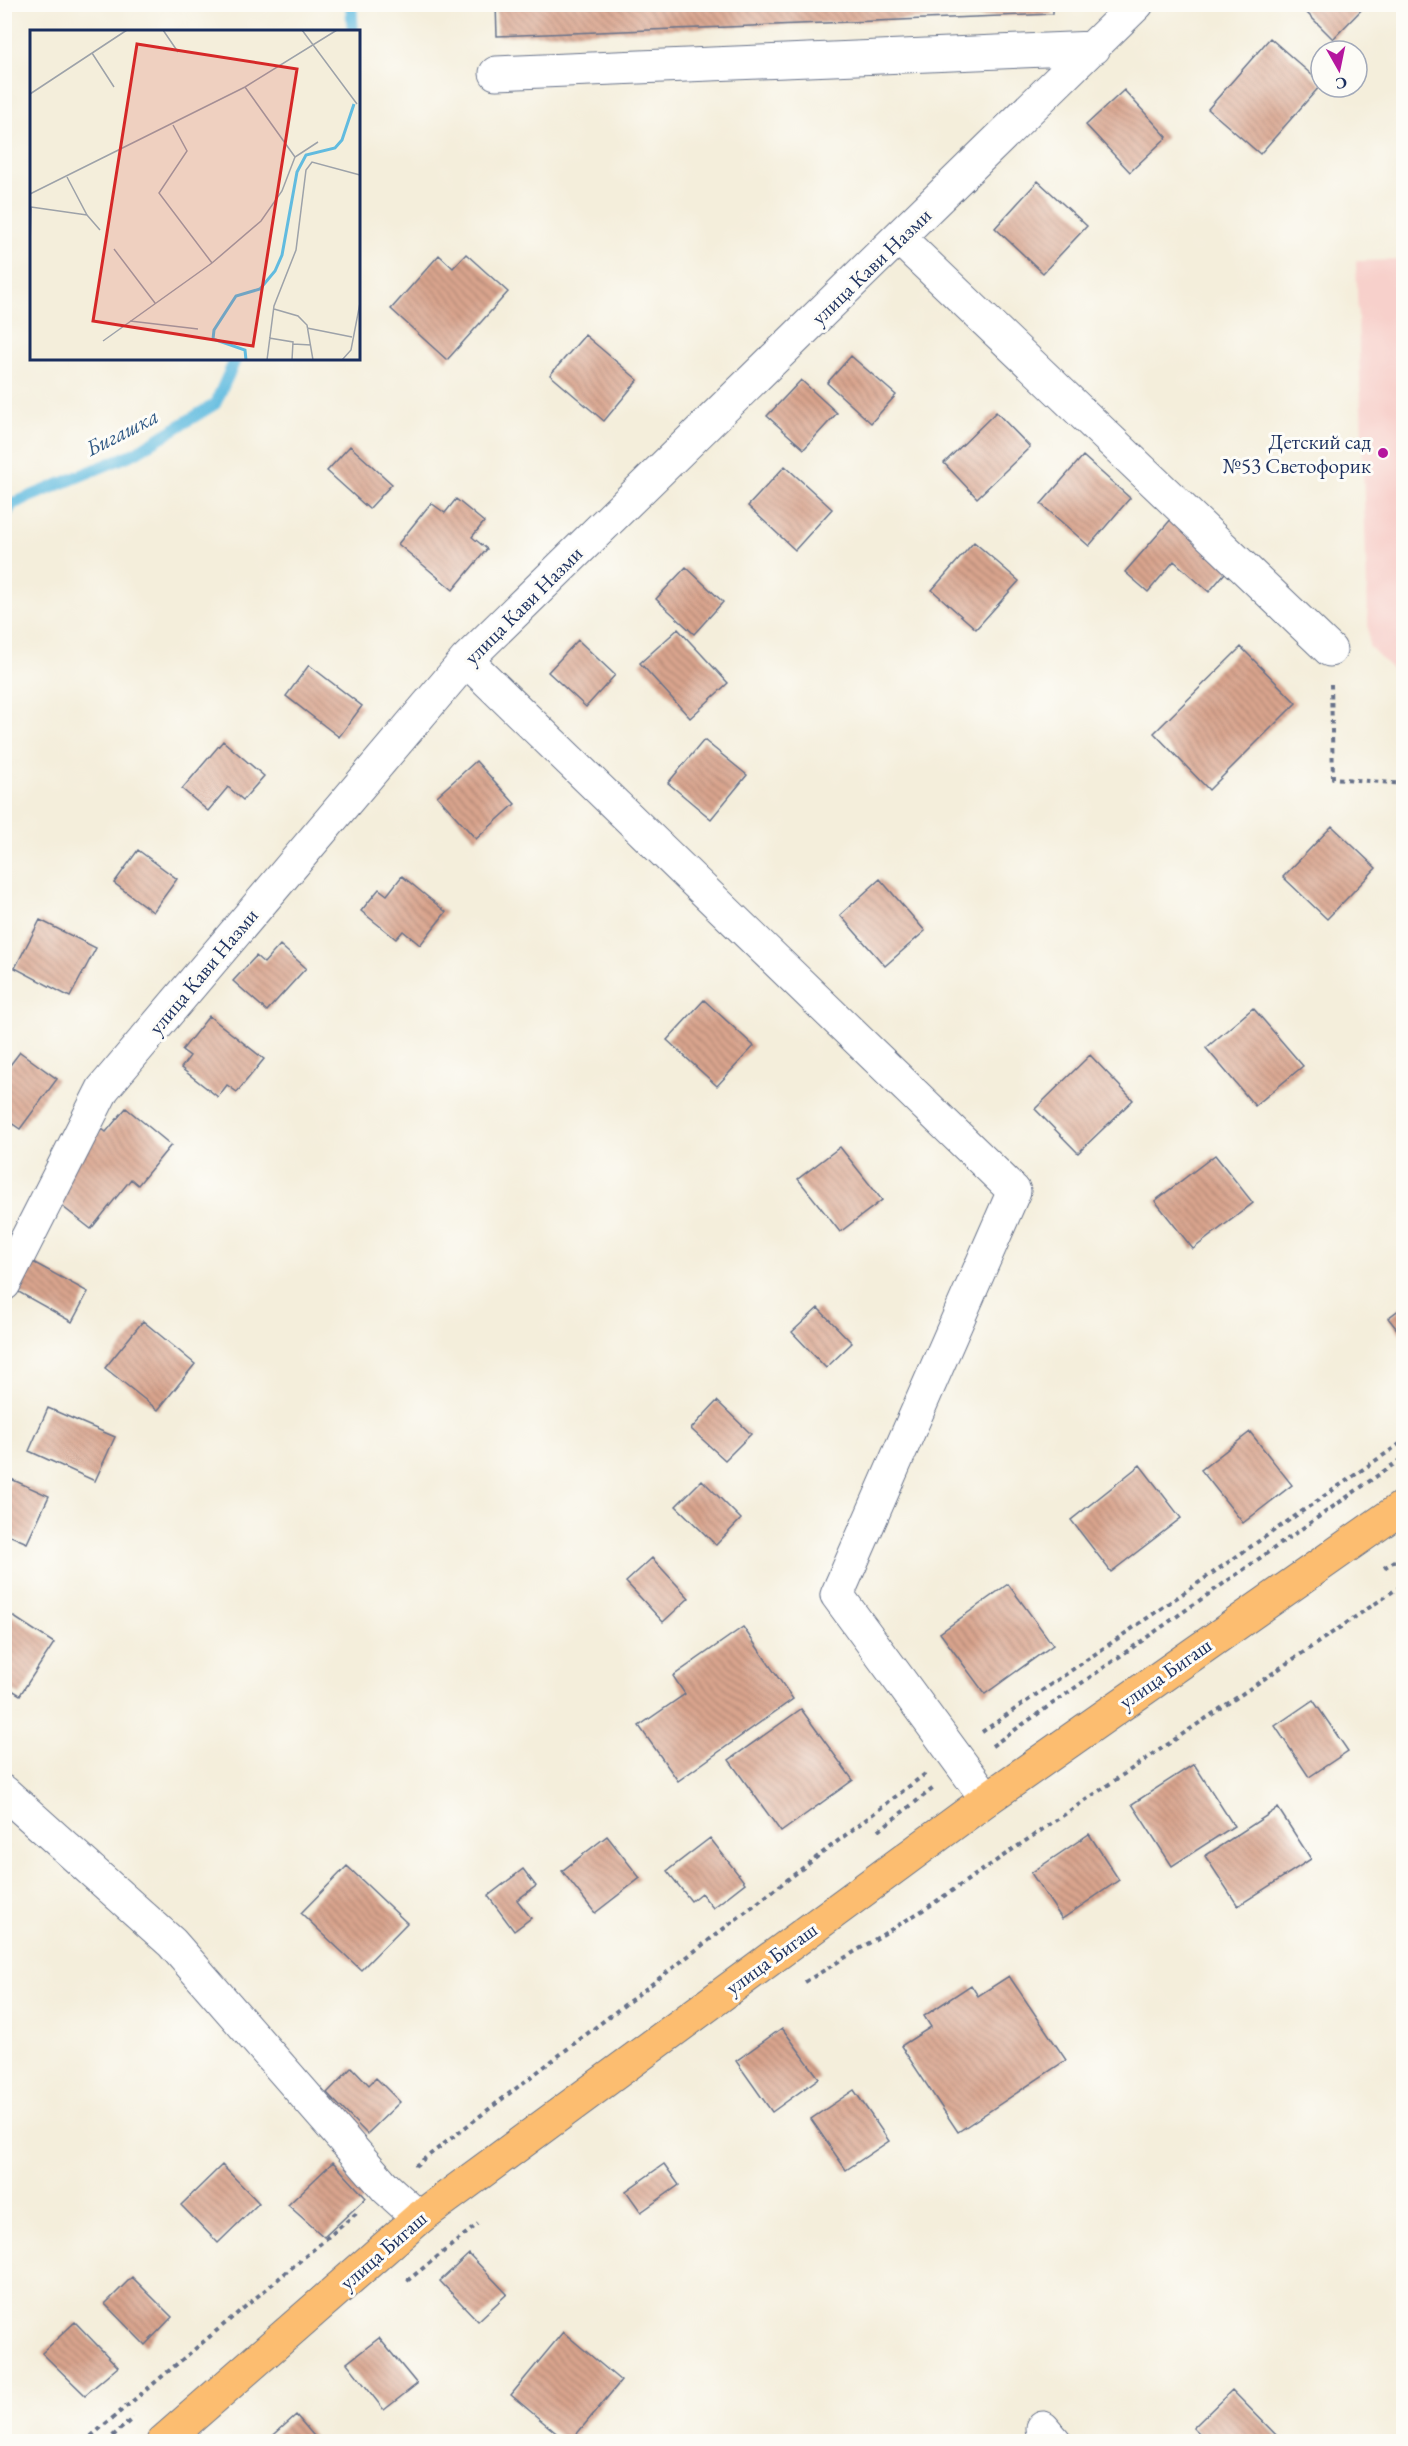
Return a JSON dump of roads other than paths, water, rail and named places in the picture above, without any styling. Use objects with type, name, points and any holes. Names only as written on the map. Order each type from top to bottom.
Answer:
[{"type":"main road","name":"улица Бигаш","points":[[163,2442],[418,2218],[987,1799],[1404,1506]]},
{"type":"street","name":"улица Кави Назми","points":[[4,1284],[103,1089],[466,660],[1137,4]]},
{"type":"street","points":[[496,73],[1094,48]]},
{"type":"street","points":[[899,238],[1330,650]]},
{"type":"street","points":[[466,660],[1014,1191],[837,1595],[987,1799]]},
{"type":"street","points":[[4,1792],[172,1943],[386,2188],[418,2218]]},
{"type":"waterway","name":"Бигашка","points":[[351,4],[353,30]]},
{"type":"waterway","name":"Бигашка","points":[[4,518],[12,504],[135,453],[215,404],[235,360]]},
{"type":"place","name":"Детский сад №53 Светофорик","points":[[1383,453]]}]
